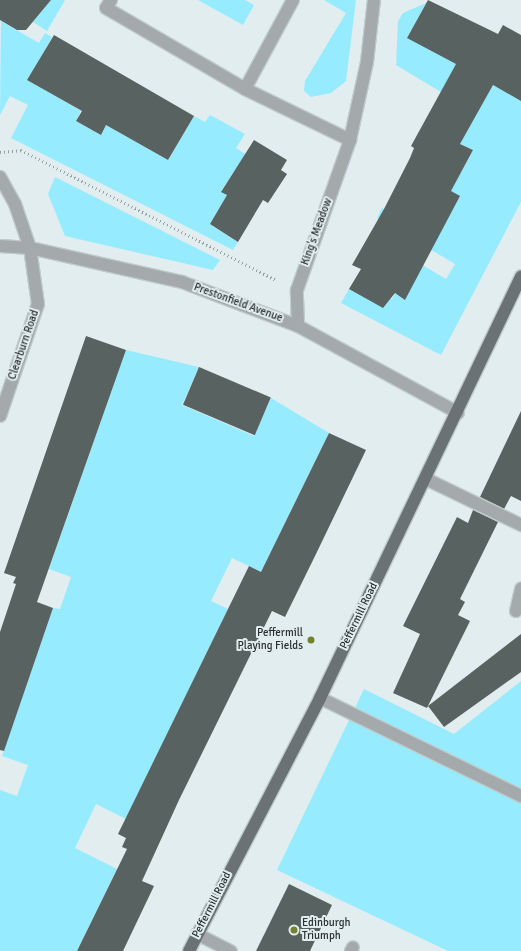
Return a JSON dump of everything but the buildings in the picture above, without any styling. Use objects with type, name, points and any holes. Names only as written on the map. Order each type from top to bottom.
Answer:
[{"type":"main road","name":"Peffermill Road","points":[[189,951],[320,698],[458,413],[521,277]]},
{"type":"street","points":[[111,0],[106,8],[245,89],[350,140]]},
{"type":"street","points":[[245,89],[293,0]]},
{"type":"street","name":"King's Meadow","points":[[298,326],[297,290],[350,140],[367,62],[374,0]]},
{"type":"street","name":"Clearburn Road","points":[[0,177],[15,204],[30,248],[38,304],[0,416]]},
{"type":"street","name":"Prestonfield Avenue","points":[[0,246],[30,248],[182,282],[298,326],[458,413]]},
{"type":"street","points":[[426,479],[521,525]]},
{"type":"street","points":[[516,611],[521,589]]},
{"type":"street","points":[[320,698],[521,796]]},
{"type":"street","points":[[197,934],[231,951]]},
{"type":"path","points":[[0,152],[21,150],[297,290]]},
{"type":"shaded area","points":[[51,0],[65,0],[47,31],[33,22]]},
{"type":"shaded area","points":[[198,0],[245,0],[254,5],[243,25]]},
{"type":"shaded area","points":[[324,0],[356,0],[346,81],[331,93],[311,97],[304,91],[305,81],[346,13]]},
{"type":"shaded area","points":[[426,3],[407,38],[447,41],[480,79],[521,99],[521,202],[441,355],[341,303],[349,289],[392,299],[395,293],[404,299],[414,260],[446,279],[455,264],[377,218],[382,208],[417,227],[406,166],[438,161],[461,173],[473,150],[460,144],[472,122],[441,92],[396,65],[398,21],[403,13]]},
{"type":"shaded area","points":[[1,21],[39,43],[45,33],[52,37],[28,80],[81,111],[76,121],[101,135],[106,125],[168,160],[194,116],[205,122],[210,115],[245,134],[236,148],[250,157],[235,170],[221,191],[227,195],[210,224],[238,242],[233,250],[11,138],[28,105],[10,96],[0,115]]},
{"type":"shaded area","points":[[55,177],[220,260],[213,270],[65,236],[48,194]]},
{"type":"shaded area","points":[[126,350],[199,367],[182,405],[254,436],[271,398],[329,433],[261,572],[232,558],[211,601],[228,609],[126,819],[96,804],[75,848],[117,869],[77,951],[0,951],[0,790],[17,796],[28,765],[2,756],[53,608],[60,609],[71,577],[49,569]]},
{"type":"shaded area","points":[[521,681],[521,951],[448,951],[277,870],[364,689],[454,734]]},
{"type":"place","name":"Peffermill Playing Fields","points":[[311,640]]},
{"type":"place","name":"Edinburgh Triumph","points":[[294,930]]}]
